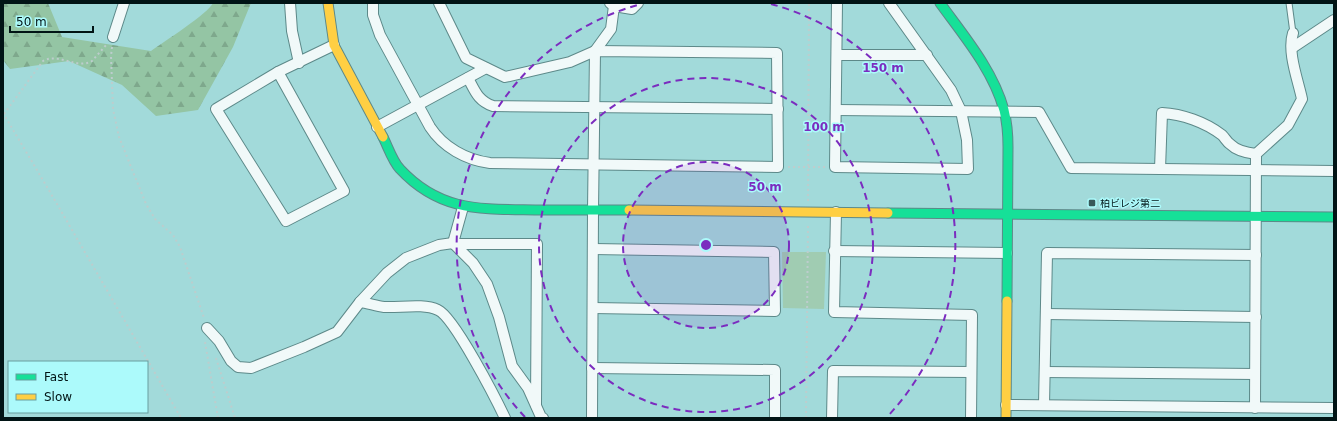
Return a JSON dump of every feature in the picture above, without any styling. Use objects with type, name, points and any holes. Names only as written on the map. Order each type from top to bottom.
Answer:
[{"type":"street","points":[[113,37],[124,3]]},
{"type":"street","points":[[290,3],[292,31],[299,63]]},
{"type":"street","points":[[328,3],[334,45],[399,168],[431,195],[463,207],[482,209],[1334,217]]},
{"type":"street","points":[[373,3],[373,15],[380,35],[434,134],[442,142],[473,160],[490,163],[778,167],[778,53],[595,51],[570,62],[505,77],[466,58],[439,3]]},
{"type":"street","points":[[592,418],[592,249],[595,51],[612,29],[612,5],[632,9],[638,3]]},
{"type":"street","points":[[837,3],[835,167],[968,169],[967,140],[961,111],[951,90],[889,3]]},
{"type":"street","points":[[940,3],[984,64],[996,88],[1004,111],[1008,136],[1006,418]]},
{"type":"street","points":[[1292,48],[1334,20]]},
{"type":"street","points":[[1255,408],[1256,154],[1288,125],[1302,99],[1292,48],[1291,40],[1293,33]]},
{"type":"street","points":[[278,72],[344,192],[286,221],[216,109],[278,72],[334,45]]},
{"type":"street","points":[[837,55],[927,55]]},
{"type":"street","points":[[377,127],[486,68]]},
{"type":"street","points":[[468,78],[480,100],[486,104],[494,106],[778,109]]},
{"type":"street","points":[[836,110],[1039,112],[1071,168],[1334,171]]},
{"type":"street","points":[[1160,169],[1162,113],[1171,113],[1199,122],[1222,136],[1231,146],[1245,152],[1256,154]]},
{"type":"street","points":[[453,244],[463,207]]},
{"type":"street","points":[[836,212],[834,251],[834,312],[972,315],[971,418]]},
{"type":"street","points":[[207,328],[219,341],[231,361],[238,367],[251,368],[337,332],[360,302],[386,273],[406,258],[439,246],[453,244],[537,244],[536,405]]},
{"type":"street","points":[[453,244],[473,264],[487,284],[499,317],[512,366],[528,388],[541,417],[543,418]]},
{"type":"street","points":[[592,249],[774,252],[775,311],[593,308]]},
{"type":"street","points":[[834,251],[1007,253]]},
{"type":"street","points":[[1044,405],[1047,253],[1256,255]]},
{"type":"street","points":[[360,302],[383,307],[423,307],[438,310],[446,316],[489,387],[505,418]]},
{"type":"street","points":[[1046,314],[1256,317]]},
{"type":"street","points":[[592,368],[775,370],[775,418]]},
{"type":"street","points":[[832,418],[833,371],[971,372]]},
{"type":"street","points":[[1045,372],[1256,374]]},
{"type":"street","points":[[1006,405],[1334,408]]},
{"type":"lane","points":[[1289,3],[1293,33]]},
{"type":"path","points":[[113,37],[89,63],[80,64],[56,58],[48,58],[43,61],[3,114],[50,192],[147,361]]},
{"type":"path","points":[[111,56],[113,109],[119,137],[146,204],[155,219],[173,235],[180,246],[207,328]]},
{"type":"path","points":[[778,167],[835,167]]},
{"type":"path","points":[[212,344],[205,342],[218,418]]},
{"type":"path","points":[[214,351],[235,418]]},
{"type":"path","points":[[148,362],[180,418]]},
{"type":"green space","points":[[3,3],[48,3],[62,37],[151,51],[203,14],[213,3],[251,3],[233,47],[198,110],[156,116],[122,85],[69,61],[10,69],[3,60]]},
{"type":"green space","points":[[782,252],[826,252],[824,309],[783,308]]},
{"type":"traffic: fast","points":[[940,3],[985,67],[993,81],[1004,110],[1008,147],[1007,301]]},
{"type":"traffic: fast","points":[[383,137],[397,166],[415,183],[431,194],[447,201],[464,206],[499,209],[629,210]]},
{"type":"traffic: fast","points":[[888,213],[1334,217]]},
{"type":"traffic: slow","points":[[328,3],[334,45],[383,137]]},
{"type":"traffic: slow","points":[[629,210],[888,213]]},
{"type":"traffic: slow","points":[[1006,418],[1007,301]]},
{"type":"place","name":"柏ビレジ第二","points":[[1092,203]]}]
